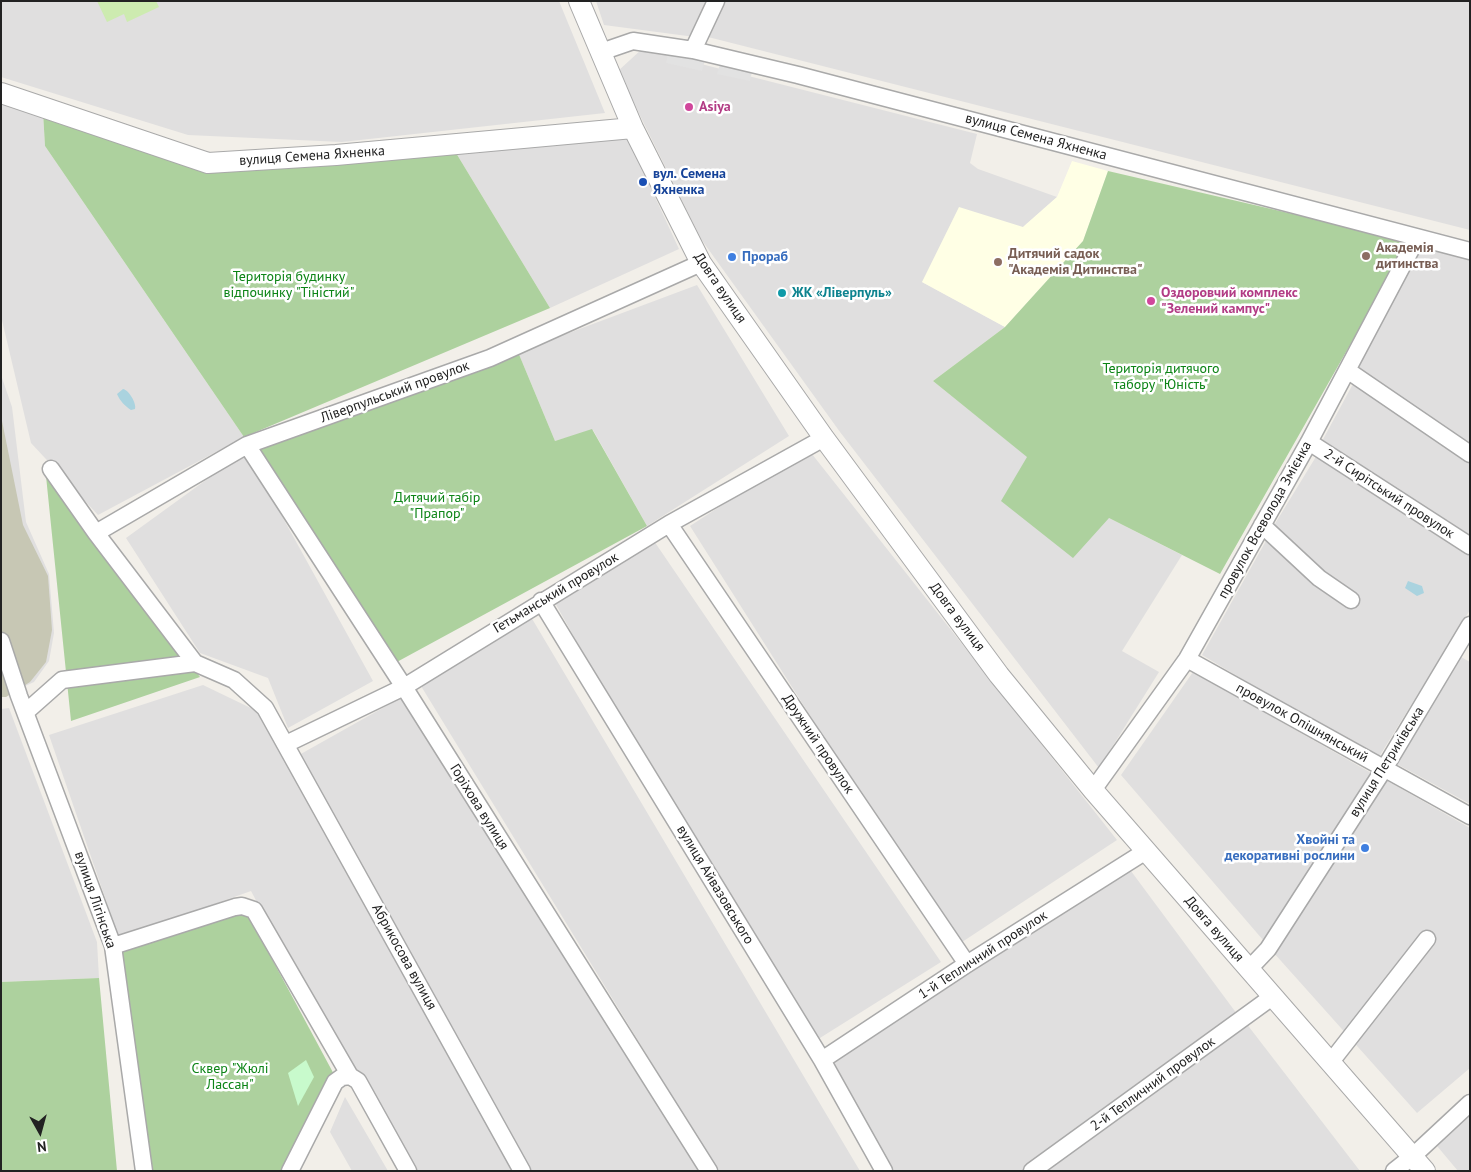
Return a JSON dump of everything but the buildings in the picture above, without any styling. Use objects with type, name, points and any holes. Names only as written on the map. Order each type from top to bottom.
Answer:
[{"type":"street","name":"Довга вулиця","points":[[579,1],[633,128],[701,263],[824,438],[1000,674],[1093,790],[1419,1164]]},
{"type":"street","points":[[693,50],[716,1]]},
{"type":"street","name":"вулиця Семена Яхненка","points":[[601,52],[633,41],[693,50],[798,75],[1470,251]]},
{"type":"street","name":"вулиця Семена Яхненка","points":[[1,93],[208,164],[336,155],[633,128]]},
{"type":"street","name":"провулок Всеволода Змієнка","points":[[1093,790],[1187,660],[1309,442],[1417,238]]},
{"type":"street","name":"Ліверпульський провулок","points":[[96,533],[247,445],[490,358],[701,263]]},
{"type":"street","points":[[1347,370],[1470,454]]},
{"type":"street","name":"Гетьманський провулок","points":[[286,744],[404,687],[669,524],[824,438]]},
{"type":"street","name":"2-й Сирітський провулок","points":[[1309,442],[1470,546]]},
{"type":"street","name":"Горіхова вулиця","points":[[247,445],[404,687],[709,1171]]},
{"type":"street","points":[[51,469],[96,533],[195,663]]},
{"type":"street","name":"Дружний провулок","points":[[669,524],[967,964]]},
{"type":"street","points":[[1262,525],[1319,578],[1351,600]]},
{"type":"street","name":"вулиця Айвазовського","points":[[541,601],[822,1060],[884,1171]]},
{"type":"street","name":"вулиця Петриківська","points":[[1249,969],[1268,950],[1464,648],[1470,625]]},
{"type":"street","name":"вулиця Лігінська","points":[[1,641],[113,946],[144,1171]]},
{"type":"street","name":"провулок Опішнянський","points":[[1187,660],[1470,816]]},
{"type":"street","points":[[27,712],[62,680],[195,663]]},
{"type":"street","name":"Абрикосова вулиця","points":[[195,663],[234,680],[265,708],[522,1171]]},
{"type":"street","name":"1-й Тепличний провулок","points":[[822,1060],[967,964],[1146,851]]},
{"type":"street","points":[[113,946],[242,906],[254,910],[350,1076],[358,1081],[408,1171]]},
{"type":"street","points":[[1330,1063],[1428,939]]},
{"type":"street","name":"2-й Тепличний провулок","points":[[1032,1171],[1272,996]]},
{"type":"street","points":[[290,1171],[335,1082],[342,1077],[350,1076]]},
{"type":"street","points":[[1394,1171],[1419,1164],[1470,1103]]},
{"type":"shaded area","points":[[1,1],[559,1],[605,113],[342,142],[188,135],[1,77]]},
{"type":"shaded area","points":[[596,1],[712,1],[695,37],[604,25]]},
{"type":"shaded area","points":[[725,1],[1470,1],[1470,230],[708,37]]},
{"type":"shaded area","points":[[642,49],[977,134],[970,163],[978,169],[1057,197],[1023,227],[922,282],[1005,327],[933,381],[1028,457],[1002,501],[1109,518],[1182,555],[1122,651],[1159,672],[1099,768],[840,432],[701,239],[618,71]]},
{"type":"shaded area","points":[[668,52],[705,60],[702,71],[666,63]]},
{"type":"shaded area","points":[[720,64],[752,71],[750,81],[717,74]]},
{"type":"shaded area","points":[[1,99],[43,112],[45,146],[244,437],[98,515],[31,443],[1,316]]},
{"type":"shaded area","points":[[625,132],[679,249],[550,308],[453,148]]},
{"type":"shaded area","name":"Дитячий садок \"Академія Дитинства\"","points":[[1072,161],[1108,171],[1083,241],[1005,327],[922,282],[959,207],[1023,227],[1057,197]]},
{"type":"shaded area","points":[[1418,240],[1470,253],[1470,446],[1352,369]]},
{"type":"shaded area","points":[[697,285],[789,436],[647,526],[593,430],[555,441],[518,352]]},
{"type":"shaded area","points":[[1,375],[12,407],[26,522],[49,574],[54,633],[49,661],[34,682],[1,697]]},
{"type":"shaded area","points":[[1354,382],[1470,460],[1470,543],[1320,445]]},
{"type":"shaded area","points":[[1,416],[23,525],[48,576],[52,630],[46,662],[30,682],[6,697],[1,697]]},
{"type":"shaded area","points":[[808,449],[1117,840],[956,946],[690,526]]},
{"type":"shaded area","points":[[246,451],[373,681],[288,728],[268,678],[200,653],[126,538]]},
{"type":"shaded area","points":[[1317,455],[1470,555],[1470,610],[1377,760],[1202,655],[1267,539],[1316,586],[1351,608],[1323,574],[1273,527]]},
{"type":"shaded area","points":[[654,541],[941,962],[804,1048],[554,601]]},
{"type":"shaded area","points":[[531,617],[860,1171],[718,1171],[421,686]]},
{"type":"shaded area","points":[[1461,657],[1470,662],[1470,804],[1395,763]]},
{"type":"shaded area","points":[[1193,672],[1373,774],[1263,940],[1121,775]]},
{"type":"shaded area","points":[[203,685],[257,711],[514,1171],[405,1171],[350,1077],[251,891],[119,938],[49,735]]},
{"type":"shaded area","points":[[404,696],[703,1171],[529,1171],[299,755]]},
{"type":"shaded area","points":[[9,708],[97,942],[99,978],[1,982],[1,709]]},
{"type":"shaded area","points":[[1386,780],[1470,828],[1470,1068],[1417,1113],[1273,952]]},
{"type":"shaded area","points":[[1128,867],[1240,1018],[1026,1171],[892,1171],[831,1061]]},
{"type":"shaded area","points":[[1246,1023],[1360,1171],[1041,1171]]},
{"type":"shaded area","points":[[345,1097],[388,1171],[352,1171],[330,1132]]},
{"type":"shaded area","points":[[1470,1115],[1470,1171],[1458,1171],[1437,1146]]},
{"type":"green space","points":[[97,1],[156,1],[159,7],[127,22],[124,14],[107,22]]},
{"type":"green space","name":"Територія будинку відпочинку \"Тіністий\"","points":[[43,112],[207,170],[453,148],[550,308],[244,437],[45,146]]},
{"type":"green space","name":"Територія дитячого табору \"Юність\"","points":[[1108,171],[1409,241],[1220,574],[1109,518],[1073,558],[1001,501],[1027,457],[933,381],[1005,327],[1083,241]]},
{"type":"green space","name":"Дитячий табір \"Прапор\"","points":[[518,352],[555,441],[592,429],[647,526],[395,663],[255,447]]},
{"type":"green space","points":[[46,476],[200,677],[71,721]]},
{"type":"green space","name":"Сквер \"Жюлі Лассан\"","points":[[243,905],[337,1080],[287,1171],[147,1171],[118,952]]},
{"type":"green space","points":[[99,978],[117,1171],[1,1171],[1,982]]},
{"type":"green space","points":[[306,1060],[314,1077],[298,1106],[288,1073]]},
{"type":"water","points":[[123,389],[132,398],[135,409],[131,410],[125,405],[117,394]]},
{"type":"water","points":[[1408,581],[1422,586],[1424,593],[1417,596],[1405,588]]},
{"type":"place","name":"Asiya","points":[[689,107]]},
{"type":"place","name":"вул. Семена Яхненка","points":[[643,182]]},
{"type":"place","name":"Академія дитинства","points":[[1366,256]]},
{"type":"place","name":"Прораб","points":[[732,257]]},
{"type":"place","name":"Дитячий садок \"Академія Дитинства\"","points":[[998,262]]},
{"type":"place","name":"ЖК «Ліверпуль»","points":[[782,293]]},
{"type":"place","name":"Оздоровчий комплекс \"Зелений кампус\"","points":[[1151,301]]},
{"type":"place","name":"Хвойні та декоративні рослини","points":[[1365,848]]}]
